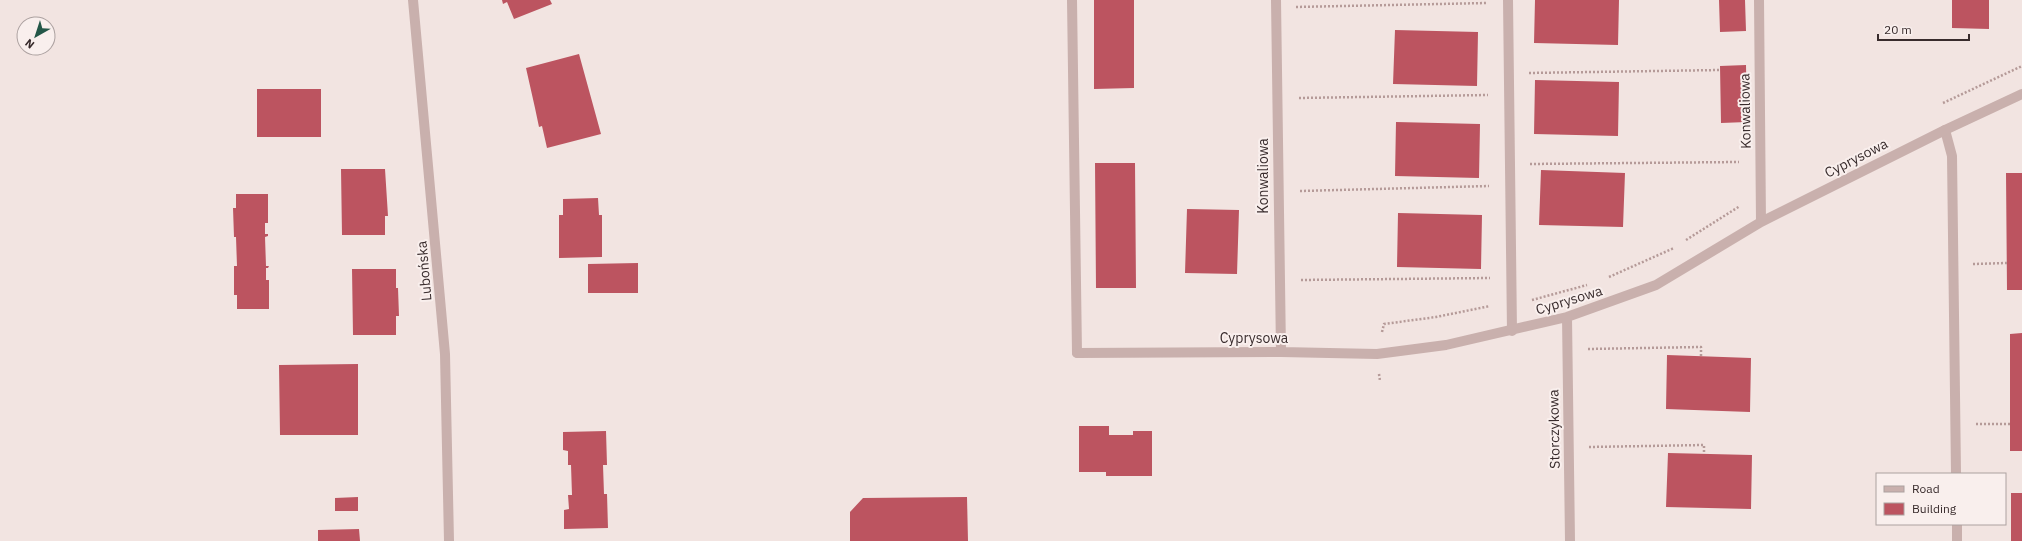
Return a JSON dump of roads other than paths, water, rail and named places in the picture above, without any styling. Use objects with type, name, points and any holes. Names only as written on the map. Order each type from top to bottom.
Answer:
[{"type":"street","name":"Lubońska","points":[[414,0],[445,354],[449,541]]},
{"type":"street","name":"Cyprysowa","points":[[1072,0],[1077,352],[1281,352],[1377,354],[1446,345],[1512,331],[1567,317],[1656,285],[1761,222],[1945,130],[2022,94]]},
{"type":"street","name":"Konwaliowa","points":[[1759,0],[1761,222]]},
{"type":"street","points":[[1508,1],[1512,331]]},
{"type":"street","name":"Konwaliowa","points":[[1276,4],[1277,191],[1281,352]]},
{"type":"street","points":[[1945,130],[1952,156],[1956,473]]},
{"type":"street","name":"Storczykowa","points":[[1567,317],[1570,541]]},
{"type":"street","points":[[1956,525],[1957,541]]}]
